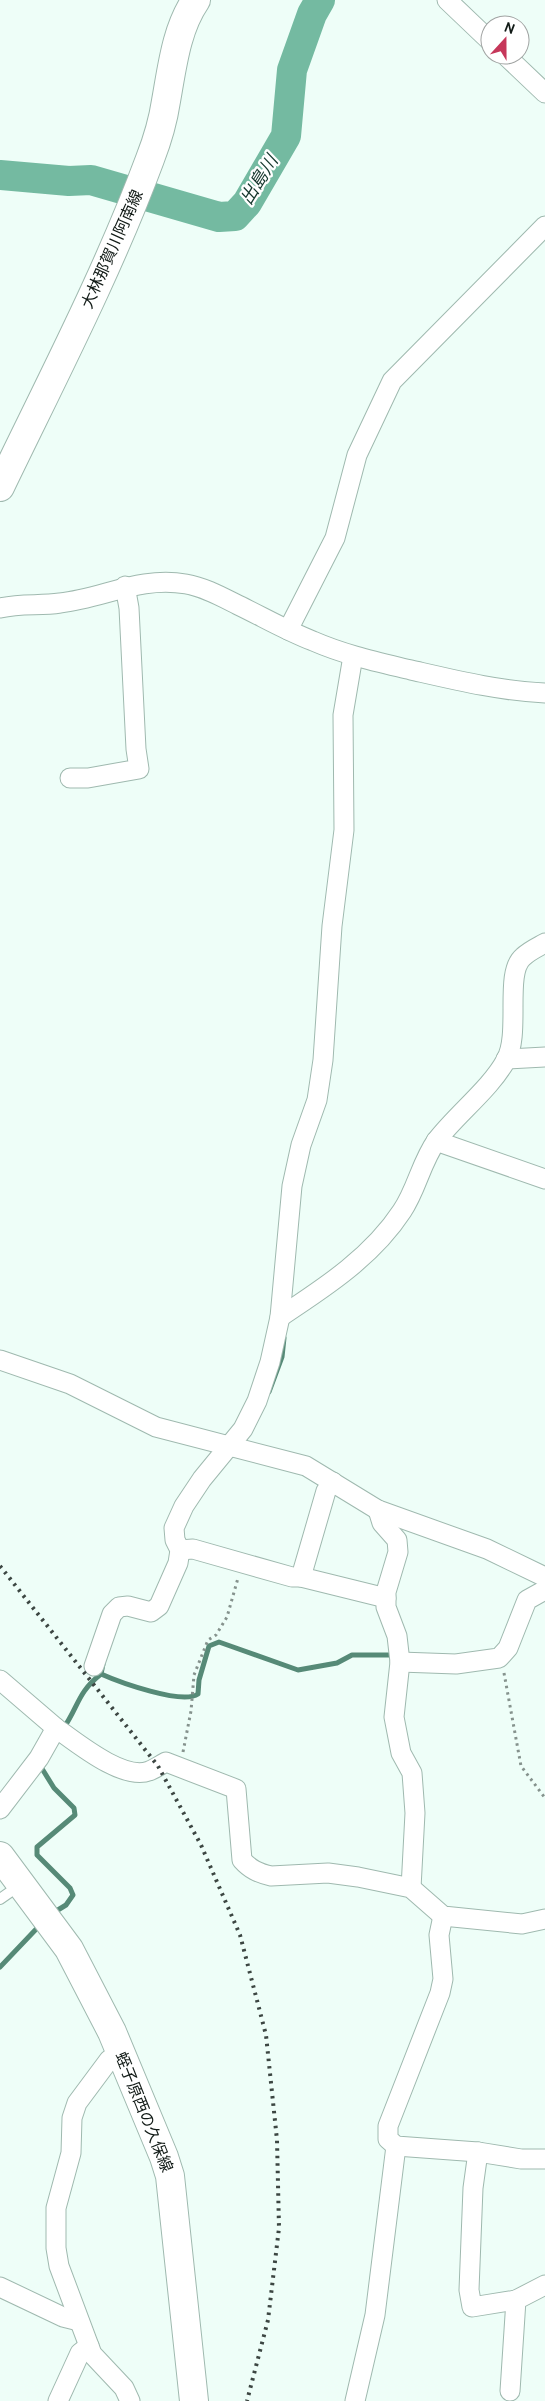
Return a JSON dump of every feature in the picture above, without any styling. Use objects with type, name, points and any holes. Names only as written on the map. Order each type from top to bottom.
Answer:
[{"type":"main road","name":"大林那賀川阿南線","points":[[0,487],[117,245],[157,141],[166,101],[170,70],[180,37],[196,0]]},
{"type":"main road","name":"蛭子原西の久保線","points":[[0,1856],[11,1891],[69,1949],[120,2052],[164,2157],[170,2176],[194,2401]]},
{"type":"street","points":[[447,0],[480,31]]},
{"type":"street","points":[[516,65],[545,93]]},
{"type":"street","points":[[288,630],[335,538],[357,455],[392,381],[545,226]]},
{"type":"street","points":[[0,608],[17,604],[58,604],[92,598],[125,586],[155,582],[186,584],[213,592],[288,630],[353,656],[522,692],[545,693]]},
{"type":"street","points":[[70,778],[88,778],[139,769],[129,608],[125,586]]},
{"type":"street","points":[[353,656],[343,715],[344,830],[332,926],[323,1060],[317,1100],[301,1145],[292,1186],[280,1317],[270,1362],[257,1401],[243,1429],[231,1446],[202,1479],[184,1506],[174,1528],[175,1540],[186,1549],[243,1563],[292,1578],[301,1577],[386,1598]]},
{"type":"street","points":[[280,1317],[330,1284],[384,1235],[404,1210],[424,1161],[506,1059],[512,1041],[514,1025],[514,973],[521,958],[545,943]]},
{"type":"street","points":[[506,1059],[545,1057]]},
{"type":"street","points":[[440,1143],[545,1179]]},
{"type":"street","points":[[0,1360],[70,1384],[156,1427],[306,1466],[378,1510],[487,1549],[545,1577]]},
{"type":"street","points":[[301,1577],[326,1492],[333,1482]]},
{"type":"street","points":[[378,1510],[382,1523],[397,1540],[398,1552],[386,1598],[386,1607],[397,1636],[400,1662],[394,1716],[401,1753],[412,1774],[415,1813],[411,1888]]},
{"type":"street","points":[[94,1666],[112,1614],[119,1607],[128,1606],[151,1612],[159,1606],[186,1549]]},
{"type":"street","points":[[400,1662],[456,1664],[499,1658],[508,1648],[527,1600],[545,1590]]},
{"type":"street","points":[[0,1680],[60,1730],[106,1762],[132,1772],[148,1772],[166,1762],[236,1788],[239,1848],[242,1860],[248,1868],[270,1876],[328,1873],[411,1888],[443,1916],[522,1924],[545,1919]]},
{"type":"street","points":[[0,1809],[60,1730]]},
{"type":"street","points":[[443,1916],[439,1935],[443,1979],[440,1993],[388,2126],[388,2139],[396,2146],[478,2152],[521,2159],[545,2159]]},
{"type":"street","points":[[120,2052],[109,2060],[77,2103],[72,2118],[72,2153],[56,2208],[56,2248],[58,2266],[92,2354],[102,2367],[124,2388],[130,2401]]},
{"type":"street","points":[[355,2401],[374,2315],[396,2146]]},
{"type":"street","points":[[478,2152],[473,2188],[469,2290],[472,2307],[516,2300],[545,2285]]},
{"type":"street","points":[[0,2287],[63,2317],[79,2321]]},
{"type":"street","points":[[510,2391],[516,2300]]},
{"type":"street","points":[[58,2401],[80,2353],[89,2346]]},
{"type":"path","points":[[179,1767],[187,1736],[194,1675],[208,1640],[216,1635],[227,1617],[243,1563]]},
{"type":"path","points":[[499,1658],[509,1689],[521,1766],[545,1798]]},
{"type":"waterway","name":"出島川","points":[[0,175],[69,181],[91,180],[219,217],[235,216],[247,203],[286,136],[292,70],[312,14],[320,0]]},
{"type":"waterway","points":[[269,1392],[282,1357],[284,1338]]},
{"type":"waterway","points":[[101,1674],[165,1695],[190,1697],[198,1694],[199,1680],[209,1646],[219,1642],[298,1670],[337,1663],[352,1655],[391,1655]]},
{"type":"waterway","points":[[63,1729],[87,1687],[101,1674],[103,1664]]},
{"type":"waterway","points":[[43,1765],[41,1767],[54,1788],[74,1808],[75,1815],[37,1847],[37,1855],[70,1888],[73,1895],[66,1905],[53,1913]]},
{"type":"waterway","points":[[0,1967],[41,1924]]},
{"type":"railway","points":[[0,1566],[158,1766],[201,1845],[240,1935],[266,2035],[277,2140],[279,2228],[268,2320],[247,2401]]}]
